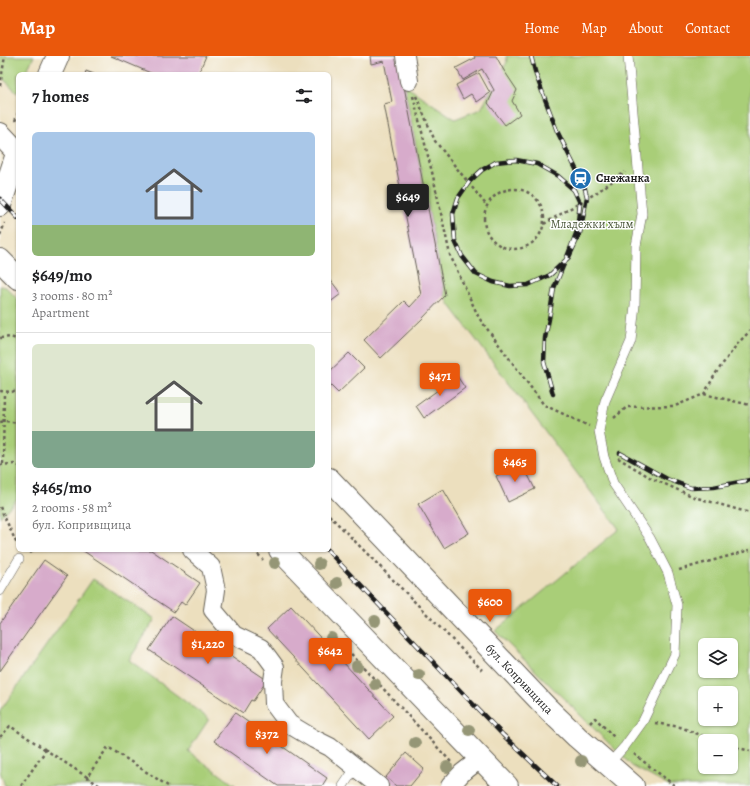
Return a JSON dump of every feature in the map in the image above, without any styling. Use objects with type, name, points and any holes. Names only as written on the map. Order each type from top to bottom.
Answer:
[{"type":"main road","points":[[51,72],[58,56]]},
{"type":"main road","points":[[0,134],[16,150]]},
{"type":"main road","points":[[0,205],[16,158]]},
{"type":"main road","points":[[0,260],[16,276]]},
{"type":"main road","name":"бул. Копривщица","points":[[331,481],[548,709],[577,737],[633,786]]},
{"type":"main road","points":[[272,556],[506,786]]},
{"type":"street","points":[[405,56],[409,81]]},
{"type":"street","points":[[194,552],[211,567],[216,590],[213,610],[234,635],[261,648],[275,667],[273,681],[274,704],[289,724],[330,747],[379,786]]},
{"type":"street","points":[[450,786],[462,773],[480,759]]},
{"type":"lane","points":[[608,765],[643,721],[675,654],[678,605],[668,573],[650,538],[613,483],[604,457],[599,431],[606,401],[631,341],[636,246],[642,214],[628,56]]},
{"type":"lane","points":[[0,591],[19,559]]},
{"type":"lane","points":[[343,786],[356,768]]},
{"type":"path","points":[[0,86],[5,56]]},
{"type":"path","points":[[409,81],[435,141],[487,206]]},
{"type":"path","points":[[409,81],[433,176],[450,255],[479,318],[544,405],[599,431],[627,407],[675,406],[704,394],[750,405]]},
{"type":"path","points":[[544,225],[596,193],[638,163]]},
{"type":"path","points":[[509,189],[519,189],[528,192],[536,198],[544,215],[544,225],[540,234],[533,242],[525,247],[515,249],[505,247],[496,243],[489,236],[485,226],[484,216],[487,206],[492,198],[500,192],[509,189]]},
{"type":"path","points":[[704,394],[716,373],[738,343],[750,331]]},
{"type":"path","points":[[0,338],[11,337],[16,339]]},
{"type":"path","points":[[0,391],[12,392],[16,390]]},
{"type":"path","points":[[4,392],[2,465],[16,465]]},
{"type":"path","points":[[0,422],[16,423]]},
{"type":"path","points":[[617,458],[651,478],[694,497],[750,513]]},
{"type":"path","points":[[0,507],[16,542]]},
{"type":"path","points":[[331,517],[486,673]]},
{"type":"path","points":[[668,573],[750,550]]},
{"type":"path","points":[[260,552],[272,556]]},
{"type":"path","points":[[339,642],[462,773]]},
{"type":"path","points":[[643,721],[680,727],[698,734]]},
{"type":"path","points":[[0,737],[10,726],[100,786]]},
{"type":"path","points":[[87,777],[108,747],[168,786]]},
{"type":"path","points":[[738,747],[750,750]]},
{"type":"path","points":[[21,786],[46,750]]},
{"type":"green space","points":[[0,56],[34,56],[26,72],[16,72],[16,91],[0,76]]},
{"type":"green space","name":"Младежки хълм","points":[[506,56],[750,56],[750,786],[669,786],[632,766],[495,631],[619,529],[449,304],[445,295],[404,85],[455,119],[481,109],[507,62]]},
{"type":"green space","points":[[0,286],[6,287],[16,298],[16,500],[0,517]]},
{"type":"green space","points":[[93,579],[155,619],[129,660],[209,719],[188,751],[236,786],[5,786],[0,771],[0,711]]},
{"type":"building","points":[[111,56],[206,56],[199,72],[148,72]]},
{"type":"building","points":[[370,56],[398,56],[445,295],[381,358],[364,340],[404,301],[410,307],[421,295],[384,104],[392,102],[384,61],[371,64]]},
{"type":"building","points":[[474,56],[496,56],[517,90],[512,101],[520,114],[505,125],[488,103],[494,90],[482,69],[463,80],[456,68],[475,58]]},
{"type":"building","points":[[479,73],[490,93],[477,102],[471,94],[463,99],[456,85]]},
{"type":"building","points":[[331,281],[341,294],[331,302]]},
{"type":"building","points":[[349,353],[364,368],[338,393],[331,386],[331,370]]},
{"type":"building","points":[[457,376],[465,388],[424,418],[416,406]]},
{"type":"building","points":[[522,463],[535,489],[508,502],[496,476]]},
{"type":"building","points":[[443,489],[469,533],[444,548],[418,504]]},
{"type":"building","points":[[85,552],[154,552],[200,583],[185,605],[181,602],[174,612]]},
{"type":"building","points":[[44,560],[67,576],[0,671],[0,623]]},
{"type":"building","points":[[291,606],[393,716],[369,739],[267,629]]},
{"type":"building","points":[[172,616],[267,680],[243,713],[149,650]]},
{"type":"building","points":[[235,713],[327,778],[322,786],[278,786],[214,741]]},
{"type":"building","points":[[406,753],[424,769],[410,786],[396,786],[386,777]]},
{"type":"railway","points":[[531,56],[536,75],[557,131],[584,185],[587,197],[580,233],[569,257],[550,275],[528,285],[510,286],[493,282],[476,274],[462,256],[455,241],[453,214],[458,198],[470,181],[482,170],[496,162],[516,160],[537,164],[558,176],[574,190],[580,203],[577,231],[567,257],[554,288],[545,338],[544,362],[553,394]]},
{"type":"railway","points":[[0,199],[16,216]]},
{"type":"railway","points":[[620,453],[667,479],[691,488],[714,487],[750,480]]},
{"type":"railway","points":[[329,552],[503,735],[557,786]]},
{"type":"place","name":"Снежанка","points":[[580,178]]}]
